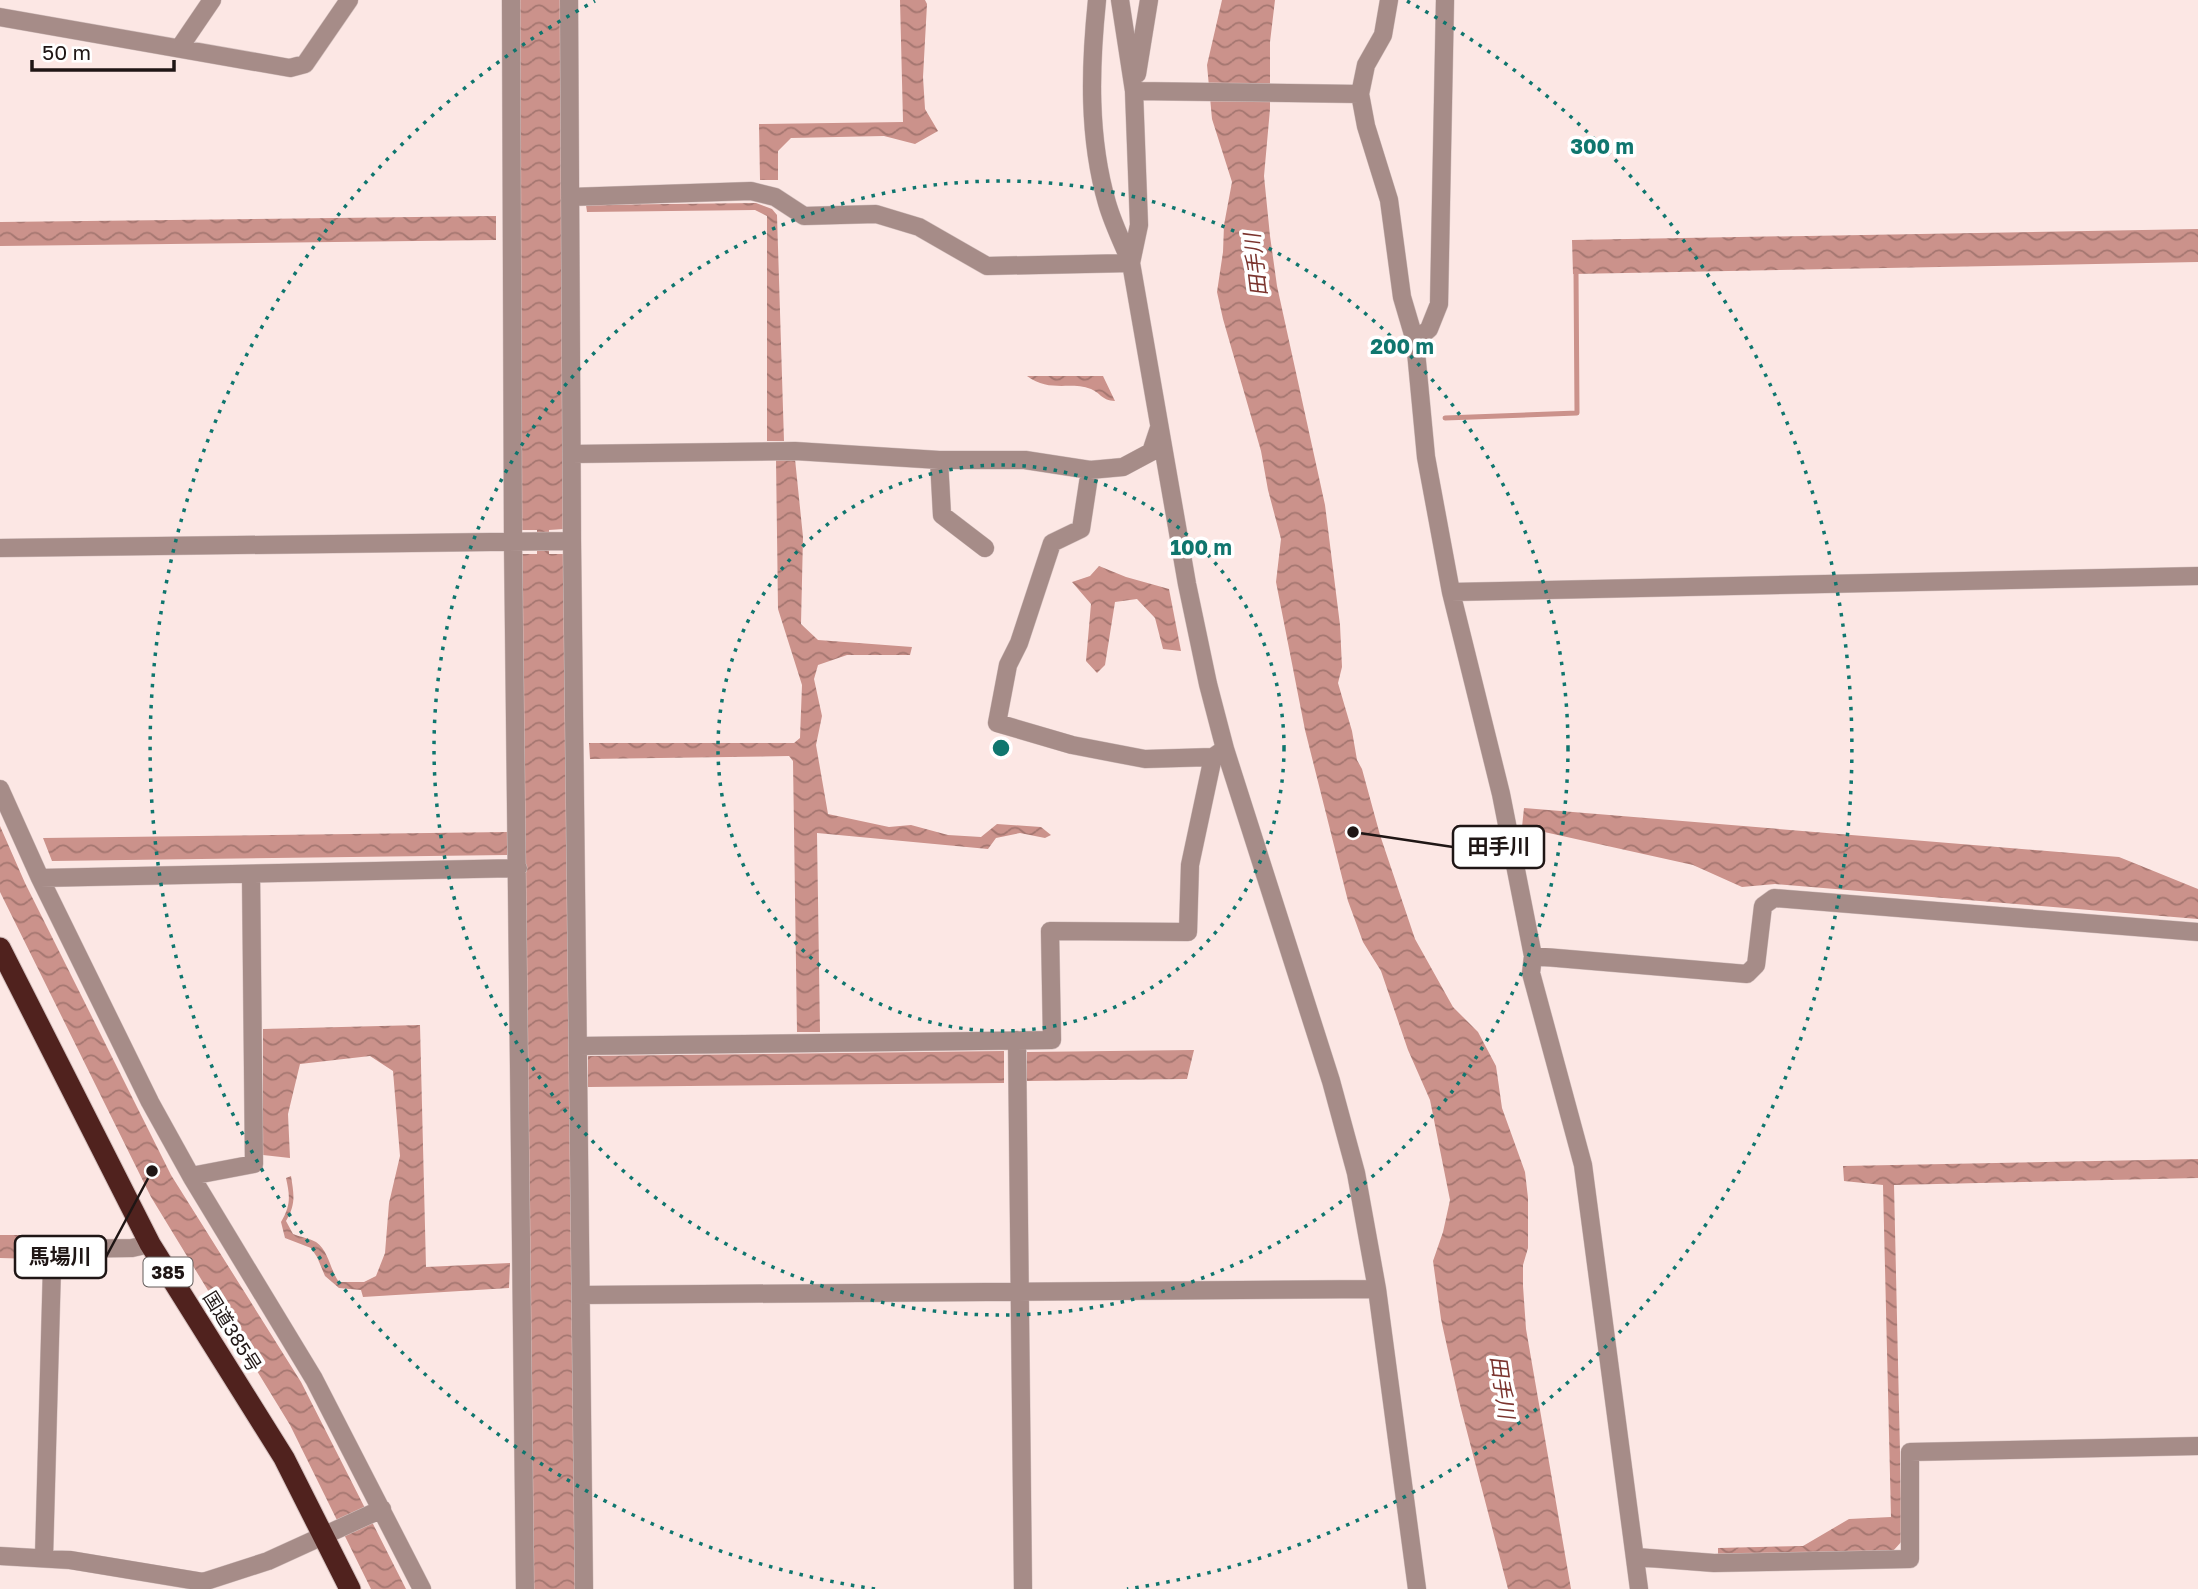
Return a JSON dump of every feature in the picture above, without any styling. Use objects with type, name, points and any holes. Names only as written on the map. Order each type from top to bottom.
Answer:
[{"type":"highway","name":"国道385号","points":[[0,948],[150,1244],[330,1533],[350,1589]]},
{"type":"street","points":[[180,47],[212,0]]},
{"type":"street","points":[[0,17],[290,68],[305,64],[349,0]]},
{"type":"street","points":[[511,0],[513,542],[525,1589]]},
{"type":"street","points":[[569,0],[572,454],[563,541],[579,1046],[584,1589]]},
{"type":"street","points":[[1097,0],[1091,117],[1107,203],[1131,263],[1219,753],[1331,1081],[1356,1173],[1377,1289],[1417,1589]]},
{"type":"street","points":[[1120,0],[1134,91],[1139,225],[1131,263]]},
{"type":"street","points":[[1134,91],[1149,0]]},
{"type":"street","points":[[1389,0],[1383,35],[1366,65],[1360,94],[1366,126],[1389,200],[1402,297],[1415,341],[1426,457],[1451,592],[1504,805],[1533,956],[1531,972],[1583,1165],[1639,1589]]},
{"type":"street","points":[[1415,341],[1429,329],[1439,304],[1445,0]]},
{"type":"street","points":[[1134,91],[1360,94]]},
{"type":"street","points":[[570,197],[751,191],[775,197],[804,216],[876,214],[919,227],[987,266],[1131,263]]},
{"type":"street","points":[[572,454],[795,451],[939,460],[1025,460],[1090,470],[1123,467],[1151,452],[1161,424]]},
{"type":"street","points":[[939,460],[942,515],[985,548]]},
{"type":"street","points":[[1090,470],[1082,529],[1052,543],[1019,643],[1008,665],[997,723],[1072,746],[1145,759],[1219,753]]},
{"type":"street","points":[[0,548],[563,541]]},
{"type":"street","points":[[1451,592],[2198,576]]},
{"type":"street","points":[[579,1046],[1052,1040],[1051,931],[1188,932],[1190,865],[1219,753]]},
{"type":"street","points":[[0,789],[40,878],[150,1102],[191,1176],[314,1379],[379,1511],[422,1589]]},
{"type":"street","points":[[40,878],[518,868]]},
{"type":"street","points":[[191,1176],[254,1164],[251,874]]},
{"type":"street","points":[[1533,956],[1747,974],[1756,965],[1763,906],[1774,898],[2198,932]]},
{"type":"street","points":[[1017,1040],[1023,1589]]},
{"type":"street","points":[[44,1556],[52,1266],[59,1249],[132,1248],[150,1244]]},
{"type":"street","points":[[581,1295],[1377,1289]]},
{"type":"street","points":[[1636,1557],[1714,1563],[1909,1559],[1910,1452],[2198,1446]]},
{"type":"street","points":[[0,1556],[44,1556],[178,1584],[203,1582],[268,1561],[379,1511]]},
{"type":"water","points":[[518,0],[561,0],[564,529],[549,530],[549,554],[564,554],[576,1589],[533,1589],[522,554],[537,554],[537,530],[521,530]]},
{"type":"water","points":[[900,0],[925,0],[927,4],[923,77],[925,109],[938,131],[915,144],[884,136],[791,138],[778,151],[778,180],[760,180],[759,124],[903,122]]},
{"type":"water","points":[[1222,0],[1275,0],[1270,42],[1270,109],[1264,176],[1277,286],[1325,505],[1340,625],[1342,667],[1338,683],[1357,760],[1415,939],[1453,1007],[1478,1032],[1496,1066],[1502,1108],[1525,1172],[1528,1198],[1528,1248],[1523,1265],[1526,1329],[1571,1589],[1508,1589],[1459,1401],[1441,1319],[1433,1261],[1450,1200],[1430,1100],[1408,1050],[1381,971],[1363,942],[1348,901],[1305,730],[1276,582],[1281,539],[1261,451],[1217,292],[1224,225],[1232,182],[1212,119],[1207,65]]},
{"type":"water","points":[[756,203],[772,209],[777,215],[784,441],[767,441],[767,216],[755,210],[587,212],[586,205]]},
{"type":"water","points":[[496,216],[496,240],[0,246],[0,222]]},
{"type":"water","points":[[2198,229],[2198,262],[1573,274],[1572,240]]},
{"type":"water","points":[[1027,376],[1103,376],[1115,401],[1104,398],[1091,389],[1043,384]]},
{"type":"water","points":[[776,459],[795,459],[803,537],[801,624],[818,640],[912,647],[910,655],[847,655],[818,665],[814,679],[822,716],[816,745],[828,814],[889,827],[911,825],[948,835],[981,837],[997,824],[1041,827],[1051,835],[1045,838],[1020,833],[996,838],[988,849],[817,833],[820,1032],[797,1032],[793,761],[789,756],[590,759],[589,743],[794,743],[800,738],[802,685],[778,609]]},
{"type":"water","points":[[1099,566],[1169,589],[1181,651],[1163,649],[1155,618],[1137,599],[1115,602],[1105,665],[1097,673],[1086,661],[1091,604],[1072,582],[1090,576]]},
{"type":"water","points":[[1524,808],[2119,857],[2198,889],[2198,919],[1775,884],[1742,887],[1693,865],[1522,827]]},
{"type":"water","points":[[0,826],[25,883],[171,1175],[301,1382],[406,1589],[371,1589],[290,1425],[151,1197],[0,892]]},
{"type":"water","points":[[507,832],[507,855],[52,861],[43,838]]},
{"type":"water","points":[[420,1025],[426,1267],[510,1263],[509,1288],[363,1297],[361,1290],[339,1288],[325,1276],[311,1248],[285,1238],[281,1222],[289,1200],[286,1178],[291,1176],[293,1189],[293,1204],[286,1221],[293,1234],[320,1246],[339,1282],[364,1282],[376,1276],[385,1253],[389,1203],[400,1156],[393,1071],[370,1056],[300,1064],[288,1114],[290,1158],[263,1155],[263,1029]]},
{"type":"water","points":[[1194,1050],[1187,1079],[1027,1081],[1027,1052]]},
{"type":"water","points":[[1004,1051],[1004,1083],[588,1087],[588,1056]]},
{"type":"water","points":[[2198,1159],[2198,1178],[1894,1185],[1902,1541],[1893,1551],[1718,1554],[1718,1548],[1803,1546],[1849,1519],[1891,1517],[1883,1185],[1844,1181],[1843,1166]]},
{"type":"water","points":[[0,1235],[36,1235],[36,1259],[0,1258]]},
{"type":"waterway","points":[[1445,418],[1577,413],[1576,271]]},
{"type":"place","name":"田手川","points":[[1353,832]]},
{"type":"place","name":"馬場川","points":[[152,1171]]}]
